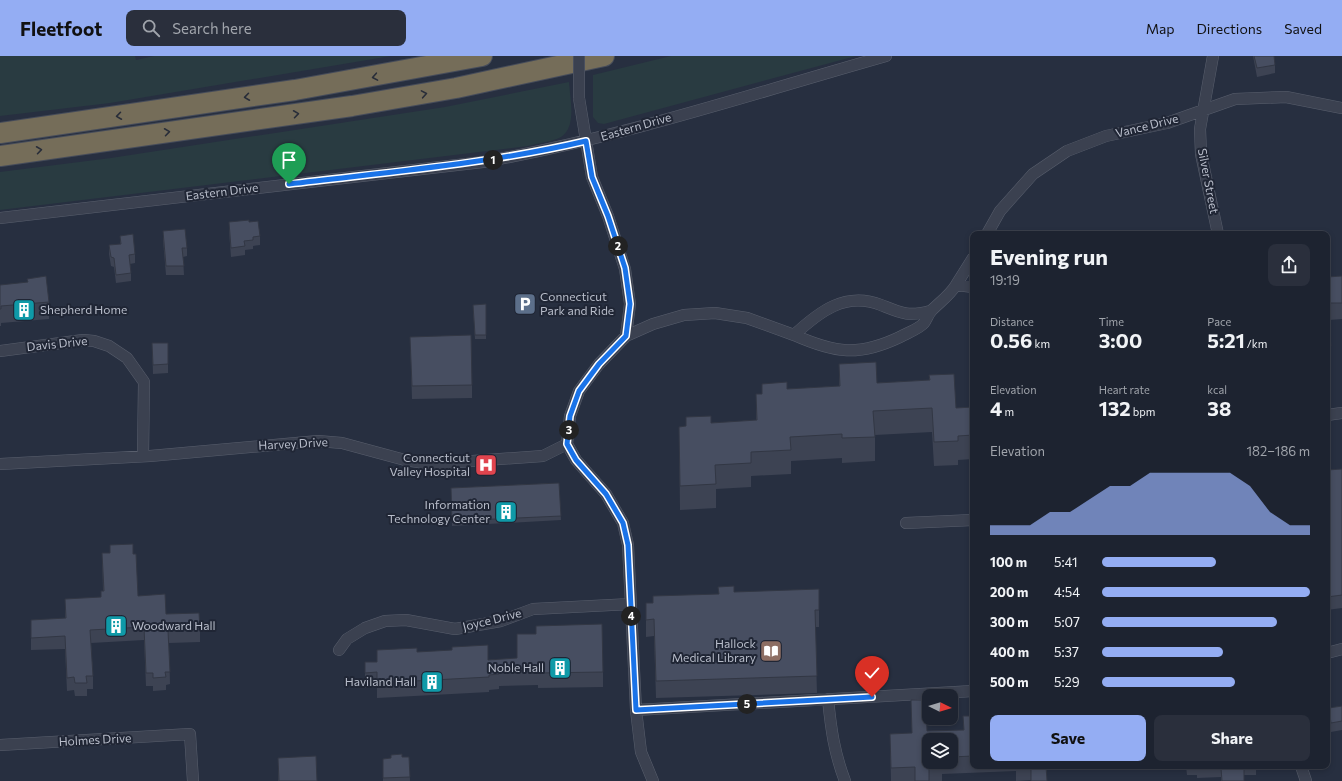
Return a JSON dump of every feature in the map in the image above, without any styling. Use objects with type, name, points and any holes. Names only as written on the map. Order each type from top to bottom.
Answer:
[{"type":"highway","points":[[0,133],[295,90],[482,56]]},
{"type":"highway","points":[[0,156],[352,106],[456,88],[604,56]]},
{"type":"street","points":[[579,56],[579,98],[592,177],[608,216],[625,268],[630,304],[626,336]]},
{"type":"street","name":"Eastern Drive","points":[[0,218],[482,162],[535,153],[586,141],[886,56]]},
{"type":"street","name":"Silver Street","points":[[1213,56],[1202,110],[1200,129],[1201,154],[1217,231]]},
{"type":"street","name":"Vance Drive","points":[[989,231],[1000,211],[1033,174],[1067,151],[1106,136],[1166,123],[1235,99],[1286,97],[1342,108]]},
{"type":"street","points":[[653,781],[641,752],[636,710],[628,545],[623,523],[606,494],[576,460],[567,444],[570,416],[579,391],[599,364],[626,336],[653,324],[684,315],[715,313],[747,318],[794,334],[820,345],[842,351],[867,350],[874,348],[910,332],[923,324],[930,311],[956,285],[970,263]]},
{"type":"street","points":[[956,285],[970,287]]},
{"type":"street","points":[[794,334],[820,313],[846,301],[854,300],[873,302],[906,315],[914,315],[930,311]]},
{"type":"street","name":"Davis Drive","points":[[0,351],[83,340],[94,341],[109,346],[127,358],[144,382],[143,456]]},
{"type":"street","points":[[1330,415],[1342,413]]},
{"type":"street","name":"Harvey Drive","points":[[0,464],[143,456],[318,441],[342,443],[405,460],[431,464],[543,456],[567,444]]},
{"type":"street","points":[[906,524],[970,520]]},
{"type":"street","name":"Joyce Drive","points":[[339,650],[347,639],[366,628],[385,621],[406,620],[455,629],[500,621],[533,609],[631,604]]},
{"type":"street","points":[[1330,652],[1342,649]]},
{"type":"street","points":[[636,710],[970,691]]},
{"type":"street","points":[[828,699],[831,735],[836,759],[844,781]]},
{"type":"street","name":"Holmes Drive","points":[[0,745],[190,734],[193,781]]},
{"type":"street","points":[[1302,769],[1306,781]]},
{"type":"shaded area","points":[[0,56],[135,56],[136,60],[154,56],[391,56],[110,103],[0,116]]},
{"type":"shaded area","points":[[671,56],[856,56],[604,124],[598,123],[593,117],[593,75]]},
{"type":"shaded area","points":[[569,82],[571,119],[566,132],[561,137],[553,140],[528,146],[0,210],[0,172],[111,158],[445,107]]},
{"type":"building","points":[[1254,56],[1274,56],[1275,65],[1257,68]]},
{"type":"building","points":[[249,220],[249,222],[258,221],[260,236],[253,237],[253,240],[244,241],[245,246],[231,248],[229,222]]},
{"type":"building","points":[[185,229],[187,248],[182,248],[184,266],[166,266],[163,231]]},
{"type":"building","points":[[133,234],[135,254],[129,255],[131,273],[116,275],[114,258],[111,257],[109,245],[121,244],[120,236]]},
{"type":"building","points":[[46,276],[49,302],[1,306],[0,309],[0,285],[28,282],[27,279]]},
{"type":"building","points":[[1342,276],[1342,303],[1330,303],[1330,277]]},
{"type":"building","points":[[486,304],[486,335],[475,335],[473,305]]},
{"type":"building","points":[[471,335],[472,385],[412,386],[410,337]]},
{"type":"building","points":[[152,343],[168,343],[168,364],[153,365]]},
{"type":"building","points":[[876,362],[877,383],[930,380],[929,375],[954,374],[956,408],[970,407],[970,435],[958,436],[958,441],[934,442],[932,408],[873,411],[875,437],[842,438],[842,434],[790,437],[791,450],[751,452],[751,463],[715,465],[716,484],[680,486],[679,427],[686,426],[686,417],[711,416],[711,423],[757,420],[756,394],[762,394],[762,384],[787,382],[787,389],[840,386],[839,364]]},
{"type":"building","points":[[1342,469],[1342,595],[1330,597],[1330,470]]},
{"type":"building","name":"Information Technology Center","points":[[559,483],[561,516],[452,521],[451,488]]},
{"type":"building","name":"Woodward Hall","points":[[133,544],[133,554],[136,554],[138,596],[165,594],[166,614],[199,613],[200,629],[168,631],[170,672],[165,672],[166,677],[153,678],[153,673],[146,673],[144,627],[90,630],[93,676],[86,676],[87,683],[75,683],[74,677],[67,678],[65,636],[31,638],[31,620],[66,618],[65,599],[101,597],[101,591],[104,591],[102,553],[110,553],[110,545]]},
{"type":"building","points":[[734,586],[734,592],[819,589],[819,610],[815,610],[817,676],[656,681],[654,619],[646,620],[646,603],[653,603],[653,596],[719,594],[718,587]]},
{"type":"building","points":[[602,624],[603,672],[538,673],[538,670],[499,671],[499,674],[489,675],[489,677],[377,683],[377,672],[365,673],[365,662],[377,662],[377,650],[417,648],[417,652],[452,650],[452,647],[488,645],[488,660],[517,658],[517,634],[536,634],[536,626]]},
{"type":"building","points":[[911,700],[922,700],[922,725],[927,725],[927,731],[964,730],[963,716],[970,716],[970,756],[958,757],[958,733],[922,733],[922,769],[929,769],[929,781],[915,781],[915,767],[891,768],[890,734],[912,733]]},
{"type":"building","points":[[1342,706],[1342,721],[1331,723],[1330,708]]},
{"type":"building","points":[[402,754],[402,757],[409,757],[410,777],[383,778],[383,759],[391,758],[391,755]]},
{"type":"building","points":[[316,756],[317,781],[279,781],[278,758]]},
{"type":"building","points":[[1031,769],[1046,769],[1047,781],[1031,781]]},
{"type":"building","points":[[1221,769],[1244,769],[1244,781],[1222,781]]},
{"type":"place","name":"Connecticut Park and Ride","points":[[525,304]]},
{"type":"place","name":"Shepherd Home","points":[[24,310]]},
{"type":"place","name":"Connecticut Valley Hospital","points":[[486,465]]},
{"type":"place","name":"Information Technology Center","points":[[506,512]]},
{"type":"place","name":"Woodward Hall","points":[[116,626]]},
{"type":"place","name":"Hallock Medical Library","points":[[771,651]]},
{"type":"place","name":"Noble Hall","points":[[560,668]]},
{"type":"place","name":"Haviland Hall","points":[[432,682]]},
{"type":"route","points":[[289,184],[482,162],[535,153],[586,141],[592,177],[608,216],[625,268],[630,304],[626,336],[599,364],[579,391],[570,416],[567,444],[576,460],[606,494],[623,523],[628,545],[636,710],[872,697]]}]
